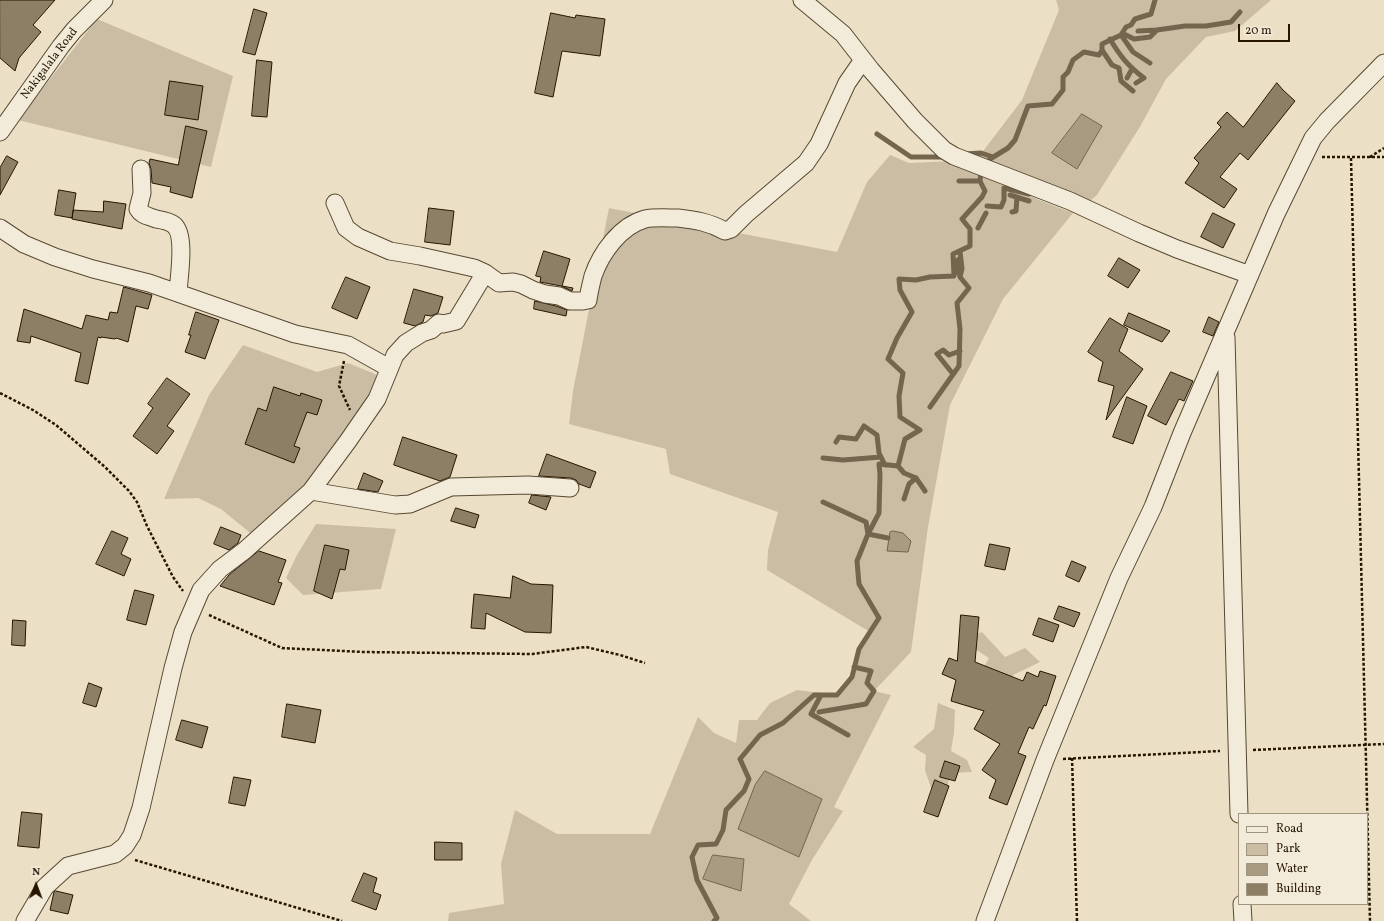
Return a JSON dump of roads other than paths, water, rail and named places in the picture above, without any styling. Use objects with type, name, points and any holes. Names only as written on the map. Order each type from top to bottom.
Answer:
[{"type":"street","name":"Nakigalala Road","points":[[0,132],[61,46],[74,30],[104,0]]},
{"type":"street","points":[[802,0],[843,34],[914,121],[944,150],[954,156],[1070,201],[1159,242],[1250,275]]},
{"type":"street","points":[[334,204],[346,228],[358,237],[390,251],[474,268],[485,273],[499,283],[513,282],[545,294],[559,296],[570,301],[588,300],[593,276],[604,254],[619,235],[629,226],[645,219],[673,218],[707,222],[725,231],[731,229],[746,214],[806,163],[819,144],[847,84],[863,60]]},
{"type":"street","points":[[985,921],[1045,760],[1119,578],[1153,507],[1182,433],[1276,214],[1313,138],[1327,121],[1384,62]]},
{"type":"street","points":[[141,169],[142,193],[138,210],[141,214],[172,224],[177,228],[180,237],[178,292]]},
{"type":"street","points":[[0,228],[24,244],[55,257],[93,269],[150,283],[295,334],[348,345],[389,368]]},
{"type":"street","points":[[25,921],[45,887],[68,866],[115,854],[125,846],[132,835],[141,808],[173,668],[183,632],[201,590],[220,569],[244,551],[311,491],[377,399],[389,368],[396,355],[406,343],[422,333],[431,330],[439,323],[443,324],[456,320],[485,273]]},
{"type":"street","points":[[1226,331],[1239,813]]},
{"type":"street","points":[[311,491],[374,503],[395,505],[410,504],[451,487],[528,485],[570,488]]},
{"type":"street","points":[[1242,905],[1242,921]]},
{"type":"water","points":[[1082,114],[1102,126],[1077,169],[1052,153]]},
{"type":"water","points":[[893,531],[903,533],[911,541],[908,552],[887,551],[890,532]]},
{"type":"water","points":[[765,771],[822,799],[799,857],[738,829],[755,785]]},
{"type":"water","points":[[713,855],[744,859],[741,891],[703,879]]},
{"type":"waterway","points":[[990,159],[1008,148],[1015,140],[1028,106],[1052,104],[1063,90],[1063,77],[1068,72],[1073,60],[1084,52],[1099,55],[1102,50],[1102,44],[1121,35],[1126,27],[1131,25],[1135,19],[1151,14],[1155,0]]},
{"type":"waterway","points":[[1138,31],[1185,26],[1206,26],[1231,22],[1240,12]]},
{"type":"waterway","points":[[1122,33],[1134,39],[1150,37],[1157,30]]},
{"type":"waterway","points":[[1121,35],[1133,52],[1150,63]]},
{"type":"waterway","points":[[1110,39],[1117,51],[1133,69],[1144,78],[1136,83]]},
{"type":"waterway","points":[[1102,50],[1112,65],[1119,68],[1121,81],[1133,91]]},
{"type":"waterway","points":[[1127,78],[1132,69]]},
{"type":"waterway","points":[[877,134],[911,157],[945,157]]},
{"type":"waterway","points":[[965,154],[981,153],[993,157]]},
{"type":"waterway","points":[[714,921],[717,918],[697,880],[692,857],[698,845],[716,844],[723,830],[726,810],[744,791],[749,779],[740,759],[760,735],[783,723],[814,695],[837,695],[852,677],[859,649],[879,618],[859,584],[857,561],[868,534],[879,513],[879,464],[898,466],[905,439],[920,430],[900,417],[899,396],[903,373],[888,359],[897,338],[912,312],[900,290],[899,279],[916,280],[930,277],[954,276],[953,254],[970,246],[970,229],[962,219],[982,197],[985,191],[980,181],[981,172]]},
{"type":"waterway","points":[[959,181],[980,181]]},
{"type":"waterway","points":[[987,206],[1001,207],[1004,200],[1004,188],[1029,194]]},
{"type":"waterway","points":[[1010,195],[1029,201]]},
{"type":"waterway","points":[[1012,212],[1016,211],[1017,197]]},
{"type":"waterway","points":[[978,228],[986,213]]},
{"type":"waterway","points":[[930,407],[959,366],[960,329],[957,303],[969,288],[960,277],[962,269],[960,251]]},
{"type":"waterway","points":[[959,259],[957,261],[957,270],[960,276]]},
{"type":"waterway","points":[[953,374],[937,354],[943,350],[949,355],[960,351]]},
{"type":"waterway","points":[[836,442],[839,437],[856,439],[864,426],[877,435],[879,453],[885,465]]},
{"type":"waterway","points":[[823,458],[843,460],[881,457]]},
{"type":"waterway","points":[[898,466],[904,473],[916,478],[925,491]]},
{"type":"waterway","points":[[904,499],[909,484],[916,478]]},
{"type":"waterway","points":[[823,502],[866,522],[868,534],[888,538]]},
{"type":"waterway","points":[[819,712],[866,704],[874,691],[867,683],[871,671],[854,667]]},
{"type":"waterway","points":[[821,695],[811,714],[848,735]]}]
